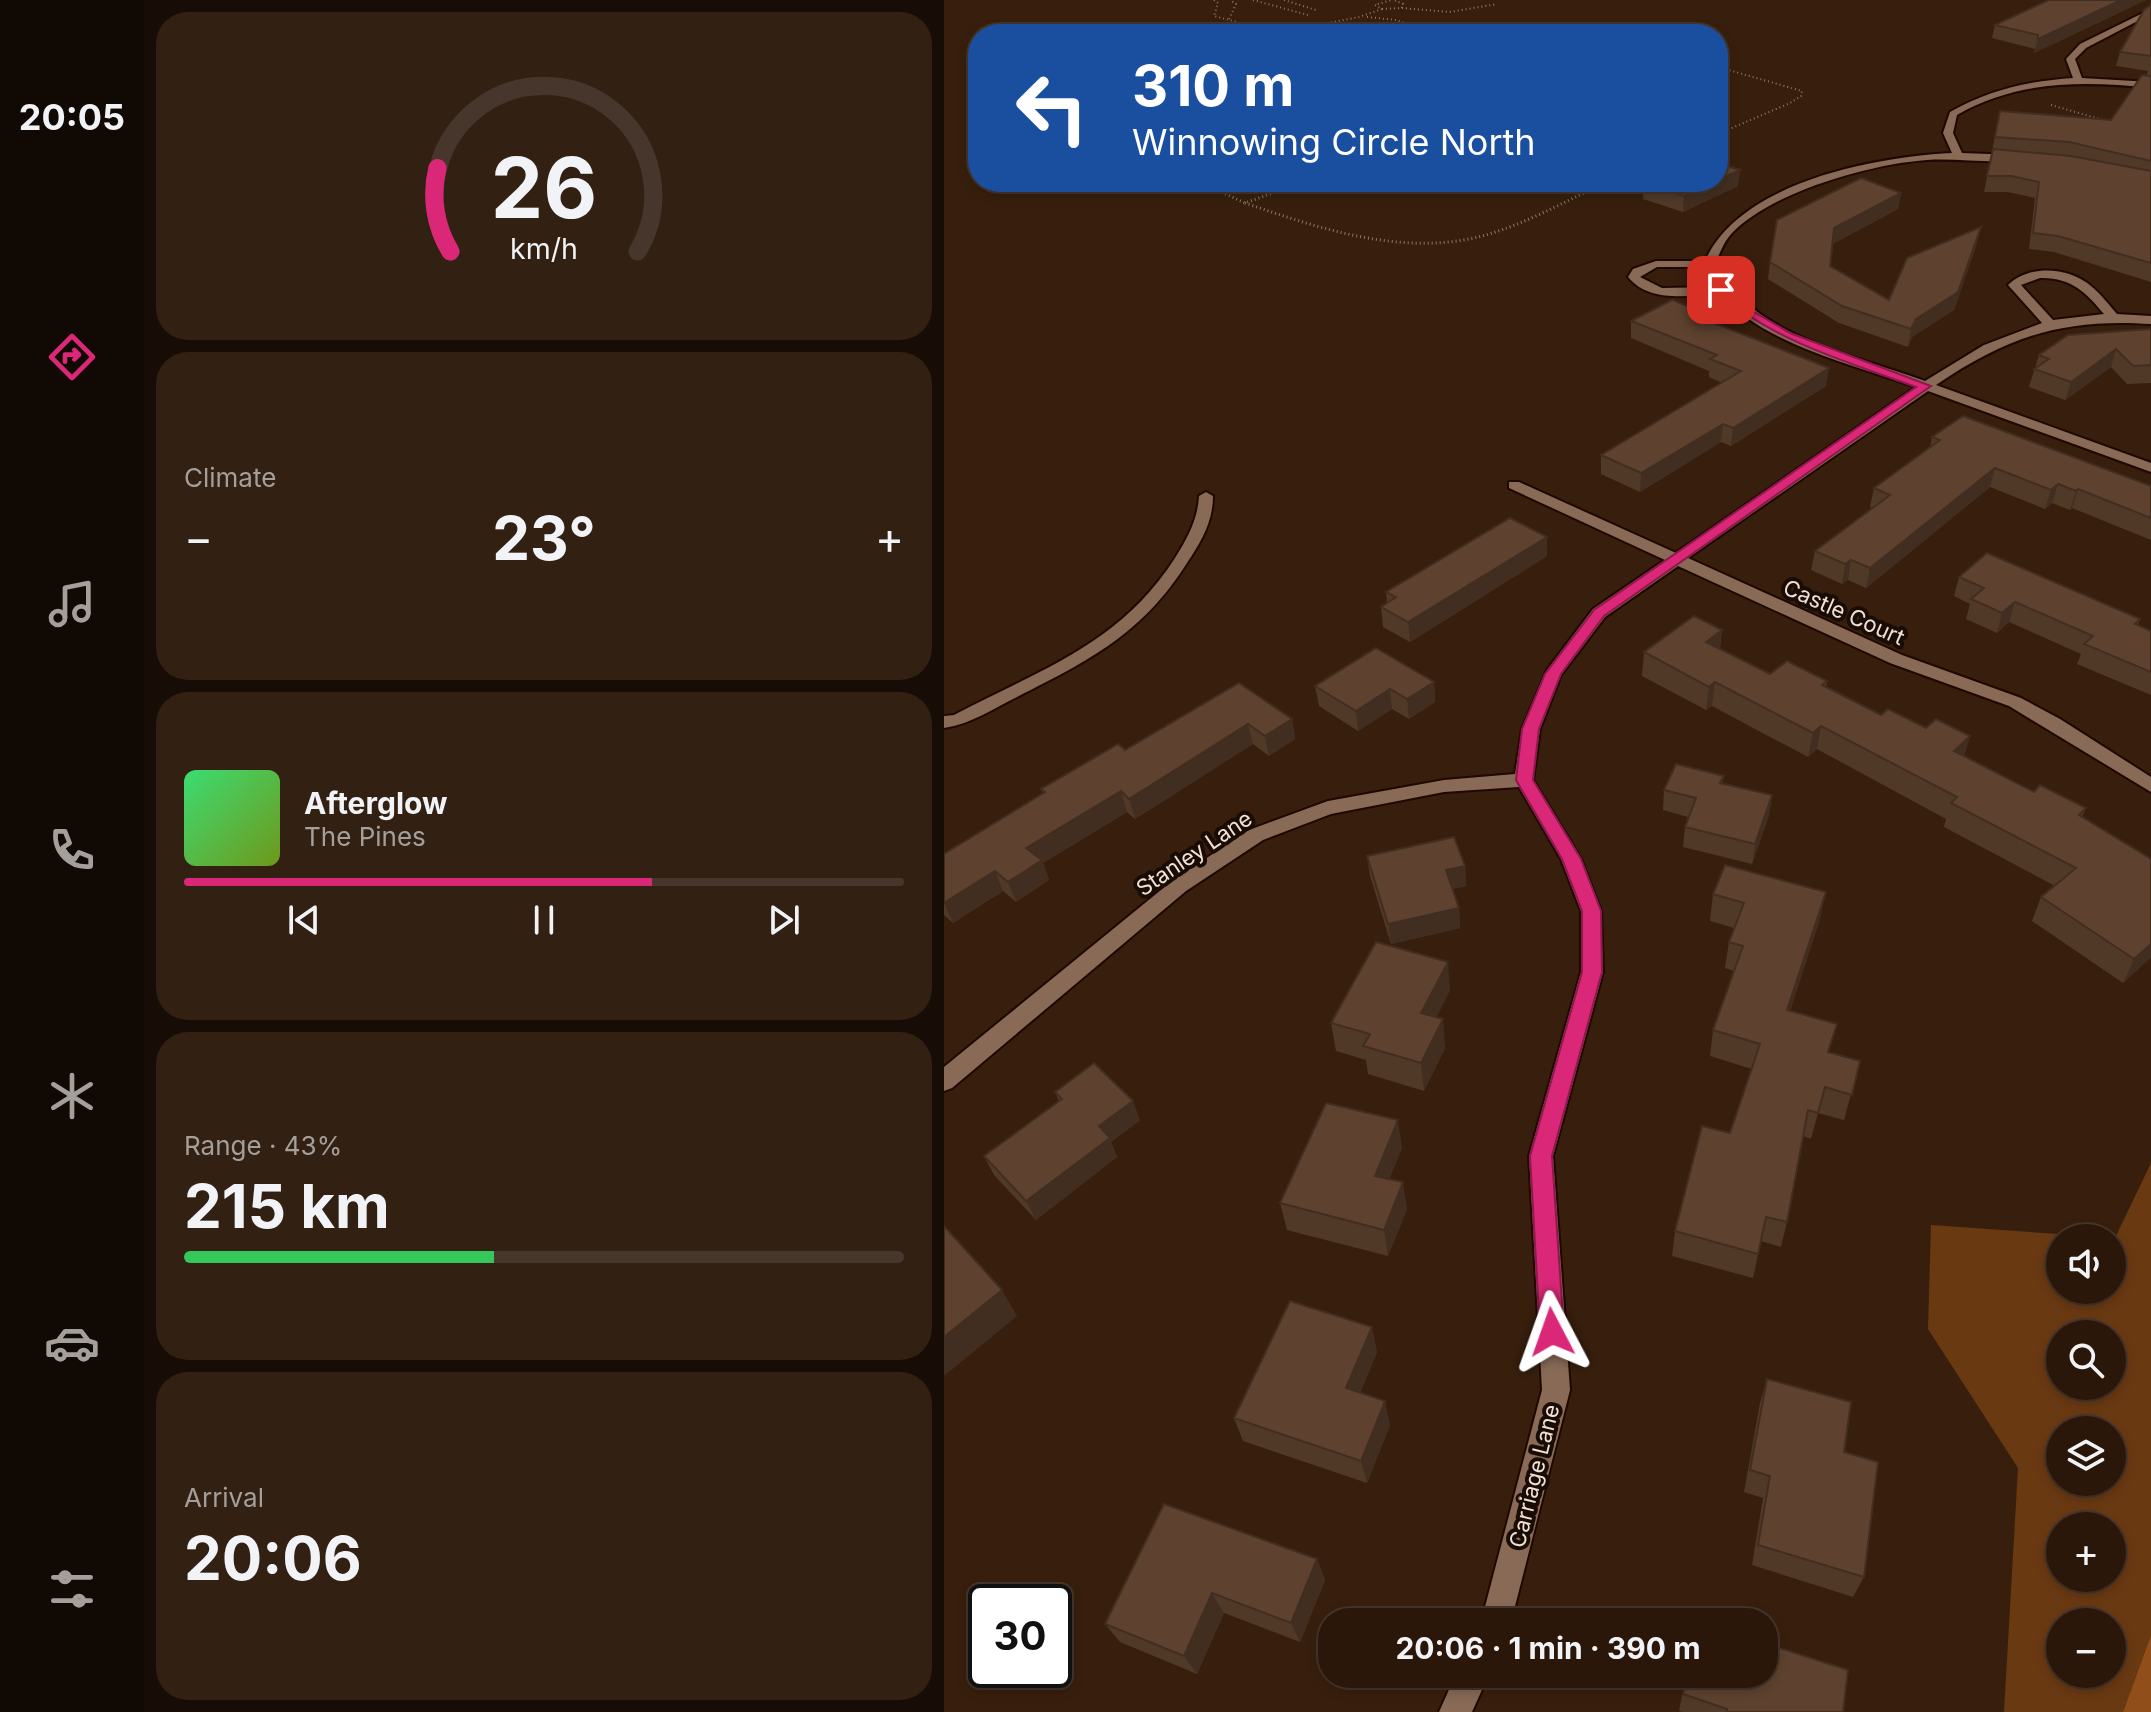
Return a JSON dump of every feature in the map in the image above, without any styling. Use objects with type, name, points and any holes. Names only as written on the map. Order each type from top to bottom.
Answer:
[{"type":"street","points":[[1605,3],[1617,0]]},
{"type":"street","points":[[2078,80],[2070,59],[2083,46],[2151,11]]},
{"type":"street","points":[[1957,153],[1948,133],[1953,114],[1974,100],[2006,89],[2078,80],[2151,85]]},
{"type":"street","points":[[1709,264],[1723,236],[1749,214],[1845,170],[1900,159],[1957,153],[2034,159]]},
{"type":"street","points":[[1709,264],[1656,264],[1637,271],[1634,277],[1638,283],[1661,291],[1721,290]]},
{"type":"street","points":[[1709,264],[1721,290],[1750,315],[1786,335],[2151,468]]},
{"type":"street","points":[[2048,322],[2014,285],[2022,277],[2047,274],[2071,278],[2087,288],[2113,317]]},
{"type":"street","points":[[1524,780],[1531,729],[1553,674],[1599,613],[1925,386],[1991,344],[2048,322],[2113,317],[2151,320]]},
{"type":"street","name":"Castle Court","points":[[1514,485],[1896,659],[2015,702],[2054,723],[2151,786]]},
{"type":"street","points":[[944,722],[958,720],[1082,654],[1130,623],[1167,584],[1192,544],[1207,512],[1206,496]]},
{"type":"street","name":"Stanley Lane","points":[[944,1081],[1179,886],[1256,835],[1328,808],[1444,786],[1524,780]]},
{"type":"street","name":"Carriage Lane","points":[[1500,1608],[1556,1390],[1541,1156],[1592,972],[1591,911],[1571,859],[1524,780]]},
{"type":"street","points":[[1455,1712],[1466,1688]]},
{"type":"path","points":[[1214,0],[1218,3],[1214,16],[1237,22]]},
{"type":"path","points":[[1229,19],[1236,4],[1230,0]]},
{"type":"path","points":[[1253,0],[1308,15]]},
{"type":"path","points":[[1284,0],[1316,10]]},
{"type":"path","points":[[1382,9],[1375,5],[1392,0],[1403,4],[1402,8]]},
{"type":"path","points":[[1366,17],[1382,9],[1402,8],[1415,12],[1470,10],[1497,4]]},
{"type":"path","points":[[1308,24],[1366,17],[1408,24]]},
{"type":"path","points":[[1728,70],[1802,91],[1801,96],[1790,103],[1728,130]]},
{"type":"path","points":[[2006,89],[2110,122]]},
{"type":"path","points":[[1221,192],[1324,229],[1377,238],[1435,242],[1478,237],[1584,192]]},
{"type":"path","points":[[1245,203],[1275,192]]},
{"type":"shaded area","points":[[2151,1163],[2151,1635],[2123,1712],[2004,1712],[2018,1468],[1928,1329],[1931,1225],[2046,1233],[2046,1304],[2126,1304],[2126,1224],[2122,1224]]},
{"type":"shaded area","points":[[2151,1635],[2151,1712],[2123,1712]]},
{"type":"building","points":[[2049,0],[2121,0],[2038,39],[2038,35],[1995,25]]},
{"type":"building","points":[[2151,5],[2151,56],[2120,52],[2144,10]]},
{"type":"building","points":[[2142,75],[2151,76],[2151,161],[2069,142],[1995,137],[2000,111],[2111,120]]},
{"type":"building","points":[[1993,149],[2071,156],[2151,171],[2151,263],[2058,236],[2033,233],[2039,182],[2011,176],[1987,176]]},
{"type":"building","points":[[1728,166],[1740,170],[1728,175]]},
{"type":"building","points":[[1861,178],[1901,193],[1834,228],[1830,266],[1889,300],[1907,258],[1981,227],[1958,292],[1916,319],[1911,329],[1842,306],[1770,262],[1777,220]]},
{"type":"building","points":[[1672,192],[1693,192],[1684,196]]},
{"type":"building","points":[[1672,300],[1714,316],[1706,320],[1829,368],[1733,428],[1723,424],[1641,473],[1601,455],[1741,371],[1710,359],[1717,355],[1631,321]]},
{"type":"building","points":[[2151,329],[2151,365],[2133,366],[2116,349],[2071,382],[2034,369],[2049,359],[2039,355],[2068,335]]},
{"type":"building","points":[[1963,416],[2151,486],[2151,518],[2078,489],[2076,491],[2058,484],[2051,490],[1995,468],[1870,568],[1851,560],[1845,564],[1815,551],[1890,495],[1874,488],[1940,440],[1932,437]]},
{"type":"building","points":[[1510,518],[1547,537],[1408,622],[1381,607],[1396,597],[1386,592]]},
{"type":"building","points":[[1987,553],[2140,619],[2135,624],[2151,631],[2151,672],[2084,644],[2093,636],[2015,602],[2002,613],[1971,599],[1984,588],[1959,577]]},
{"type":"building","points":[[1694,616],[1722,630],[1706,642],[1770,674],[1787,661],[1827,681],[1822,685],[1881,715],[1888,709],[1926,728],[1936,719],[1970,736],[1954,751],[2034,792],[2040,785],[2086,808],[2079,815],[2151,859],[2151,944],[2134,959],[2041,897],[2076,868],[1951,803],[1957,797],[1821,726],[1813,733],[1715,682],[1709,687],[1644,652]]},
{"type":"building","points":[[1376,648],[1434,682],[1407,699],[1390,689],[1356,711],[1315,686]]},
{"type":"building","points":[[1239,683],[1292,719],[1265,736],[1248,724],[1129,799],[1121,791],[1026,848],[1042,860],[1008,882],[995,871],[944,903],[944,854],[1045,792],[1041,789],[1118,744],[1125,750]]},
{"type":"building","points":[[1676,764],[1724,776],[1720,783],[1772,795],[1755,844],[1685,827],[1696,798],[1664,790]]},
{"type":"building","points":[[1454,837],[1465,866],[1446,870],[1459,908],[1388,924],[1367,856]]},
{"type":"building","points":[[1725,865],[1826,892],[1787,1010],[1837,1024],[1828,1052],[1860,1061],[1852,1095],[1825,1087],[1818,1113],[1808,1110],[1787,1222],[1766,1217],[1758,1254],[1675,1231],[1702,1126],[1730,1133],[1760,1044],[1713,1030],[1743,946],[1729,942],[1744,903],[1713,894]]},
{"type":"building","points":[[1376,942],[1448,962],[1421,1013],[1443,1019],[1421,1063],[1363,1046],[1370,1034],[1331,1023]]},
{"type":"building","points":[[1094,1063],[1133,1101],[1099,1126],[1110,1138],[1026,1201],[984,1156],[1062,1099],[1055,1092]]},
{"type":"building","points":[[1326,1103],[1398,1120],[1375,1176],[1403,1182],[1384,1230],[1280,1203]]},
{"type":"building","points":[[944,1226],[1002,1290],[944,1337]]},
{"type":"building","points":[[1290,1301],[1372,1327],[1346,1388],[1385,1401],[1361,1461],[1234,1418]]},
{"type":"building","points":[[1767,1379],[1851,1402],[1844,1452],[1878,1462],[1864,1577],[1758,1545],[1770,1476],[1750,1470]]},
{"type":"building","points":[[1164,1504],[1317,1559],[1291,1623],[1212,1593],[1184,1656],[1105,1624]]},
{"type":"building","points":[[1778,1648],[1848,1670],[1843,1712],[1727,1712],[1727,1709],[1683,1694],[1684,1688],[1778,1688]]},
{"type":"route","points":[[1552,1332],[1541,1156],[1592,972],[1591,911],[1571,859],[1524,780],[1531,729],[1553,674],[1599,613],[1925,386],[1786,335],[1750,315],[1721,290]]}]
